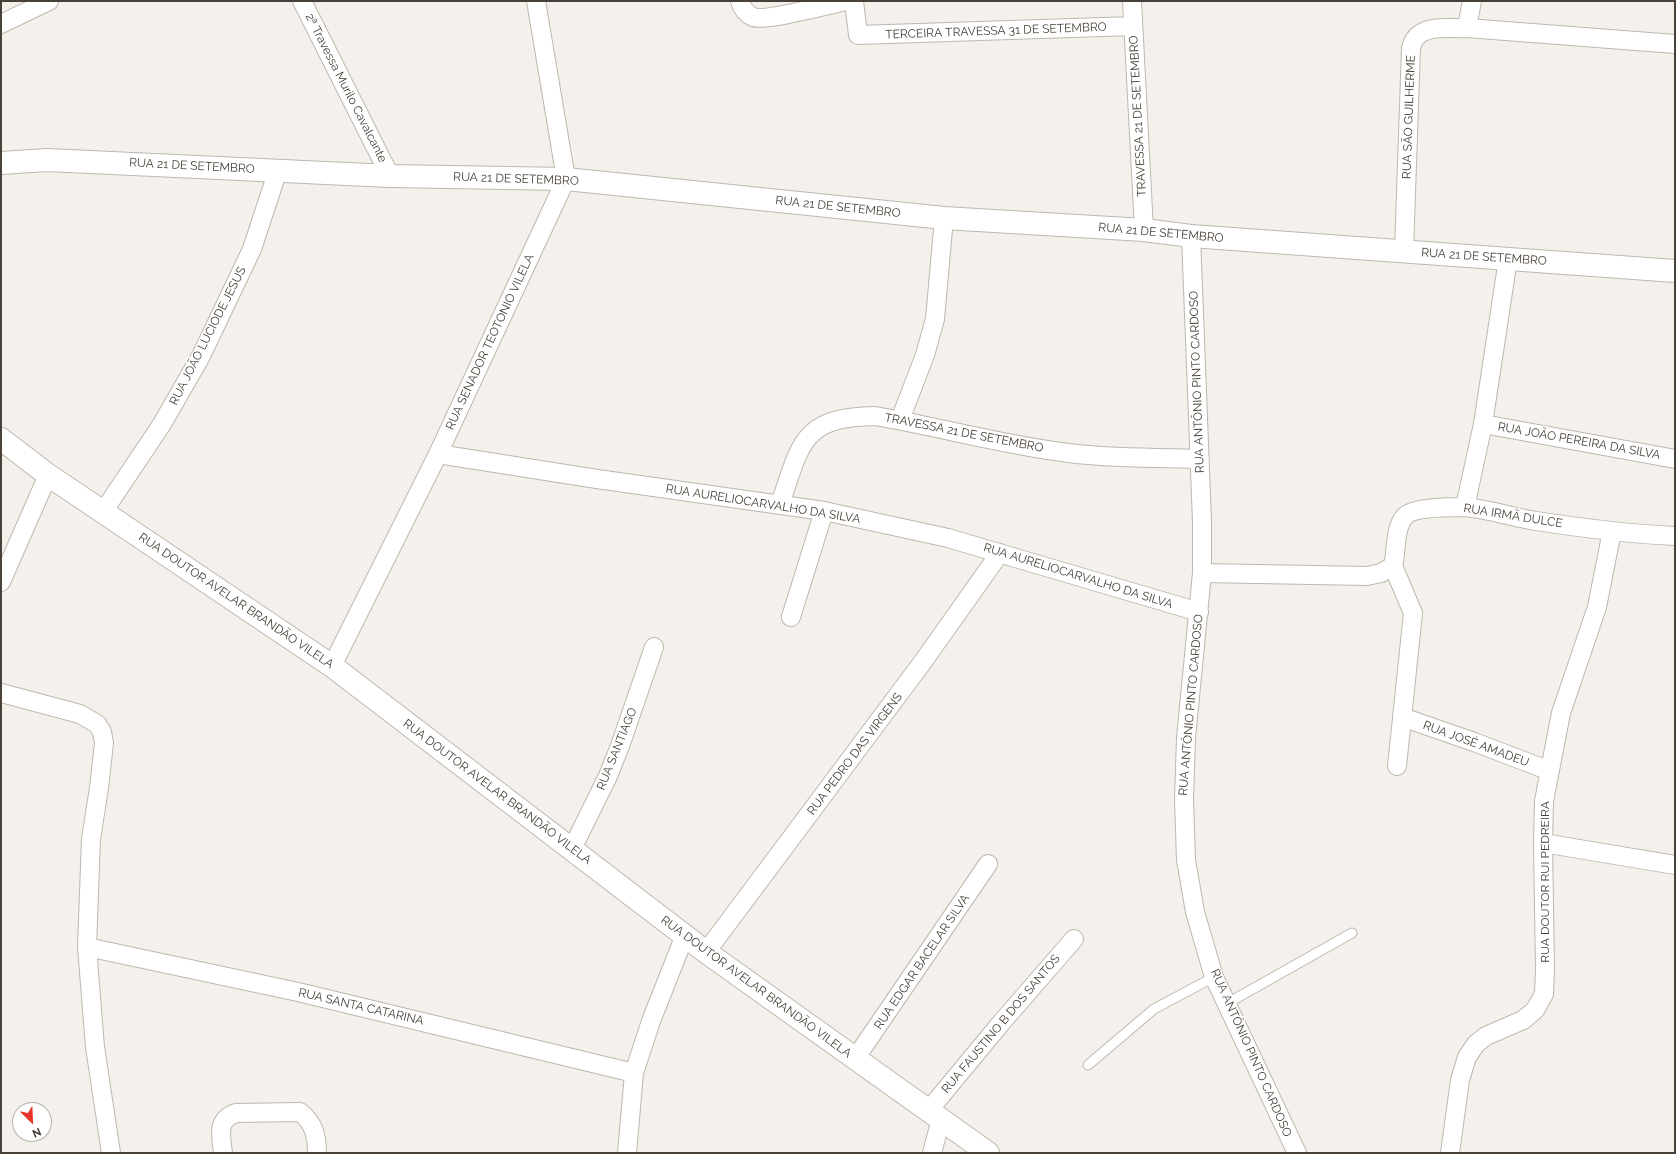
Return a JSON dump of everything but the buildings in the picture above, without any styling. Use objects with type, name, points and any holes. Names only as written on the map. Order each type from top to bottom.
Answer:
[{"type":"street","points":[[1,24],[49,1]]},
{"type":"street","name":"2ª Travessa Murilo Cavalcante","points":[[302,1],[390,176]]},
{"type":"street","points":[[536,1],[566,179]]},
{"type":"street","points":[[740,1],[742,9],[753,17],[769,17],[847,1]]},
{"type":"street","name":"TERCEIRA TRAVESSA 31 DE SETEMBRO","points":[[854,1],[858,36],[1133,26]]},
{"type":"street","name":"TRAVESSA 21 DE SETEMBRO","points":[[1132,1],[1144,230]]},
{"type":"street","points":[[1467,28],[1472,1]]},
{"type":"street","name":"RUA SÃO GUILHERME","points":[[1404,251],[1411,48],[1415,39],[1422,32],[1432,29],[1467,28],[1675,44]]},
{"type":"street","name":"RUA 21 DE SETEMBRO","points":[[1,163],[48,160],[390,176],[566,179],[944,218],[1144,230],[1191,236],[1675,271]]},
{"type":"street","name":"RUA JOÃO LUCIODE JESUS","points":[[103,512],[162,424],[201,356],[252,249],[278,170]]},
{"type":"street","name":"RUA SENADOR TEOTONIO VILELA","points":[[332,666],[438,454],[566,179]]},
{"type":"street","points":[[900,420],[925,356],[935,319],[944,218]]},
{"type":"street","name":"RUA ANTÔNIO PINTO CARDOSO","points":[[1191,236],[1200,459],[1202,573],[1186,738],[1184,799],[1186,860],[1195,912],[1214,977],[1296,1153]]},
{"type":"street","name":"RUA JOÃO PEREIRA DA SILVA","points":[[1465,507],[1483,424],[1508,259]]},
{"type":"street","name":"TRAVESSA 21 DE SETEMBRO","points":[[780,504],[803,443],[811,433],[820,426],[853,416],[875,416],[900,420],[954,433],[1070,453],[1103,456],[1153,456],[1200,459]]},
{"type":"street","name":"RUA JOÃO PEREIRA DA SILVA","points":[[1483,424],[1675,459]]},
{"type":"street","name":"RUA DOUTOR AVELAR BRANDÃO VILELA","points":[[1,439],[48,475],[332,666],[706,952],[988,1153]]},
{"type":"street","name":"RUA AURELIOCARVALHO DA SILVA","points":[[438,454],[597,479],[824,511],[948,538],[1198,612]]},
{"type":"street","points":[[1,582],[48,475]]},
{"type":"street","name":"RUA IRMÃ DULCE","points":[[1392,566],[1399,527],[1405,516],[1415,511],[1431,509],[1465,507],[1536,521],[1612,531],[1674,531]]},
{"type":"street","points":[[791,617],[824,511]]},
{"type":"street","name":"RUA DOUTOR RUI PEDREIRA","points":[[1450,1153],[1460,1080],[1467,1057],[1476,1044],[1486,1036],[1524,1020],[1535,1010],[1544,994],[1545,970],[1542,842],[1544,802],[1561,714],[1598,607],[1612,531]]},
{"type":"street","name":"RUA PEDRO DAS VIRGENS","points":[[706,952],[904,689],[1000,553]]},
{"type":"street","points":[[1202,573],[1367,576],[1381,573],[1392,566],[1413,613],[1397,766]]},
{"type":"street","name":"RUA SANTIAGO","points":[[572,849],[608,776],[620,746],[654,647]]},
{"type":"street","points":[[1,693],[80,714],[97,724],[102,732],[104,743],[91,838],[87,947],[95,1047],[111,1153]]},
{"type":"street","name":"RUA JOSÉ AMADEU","points":[[1402,717],[1550,771]]},
{"type":"street","points":[[1542,842],[1675,865]]},
{"type":"street","name":"RUA EDGAR BACELAR SILVA","points":[[855,1059],[988,864]]},
{"type":"street","points":[[627,1153],[634,1073],[651,1021],[685,935]]},
{"type":"street","name":"RUA FAUSTINO B DOS SANTOS","points":[[935,1115],[1000,1023],[1074,939]]},
{"type":"street","name":"RUA SANTA CATARINA","points":[[87,947],[313,996],[634,1073]]},
{"type":"street","points":[[223,1153],[220,1133],[223,1121],[228,1116],[236,1112],[300,1112],[306,1117],[313,1127],[316,1136],[317,1153]]},
{"type":"street","points":[[932,1153],[935,1115]]},
{"type":"lane","points":[[1226,1004],[1352,933]]},
{"type":"lane","points":[[1088,1065],[1154,1009],[1214,977]]}]
